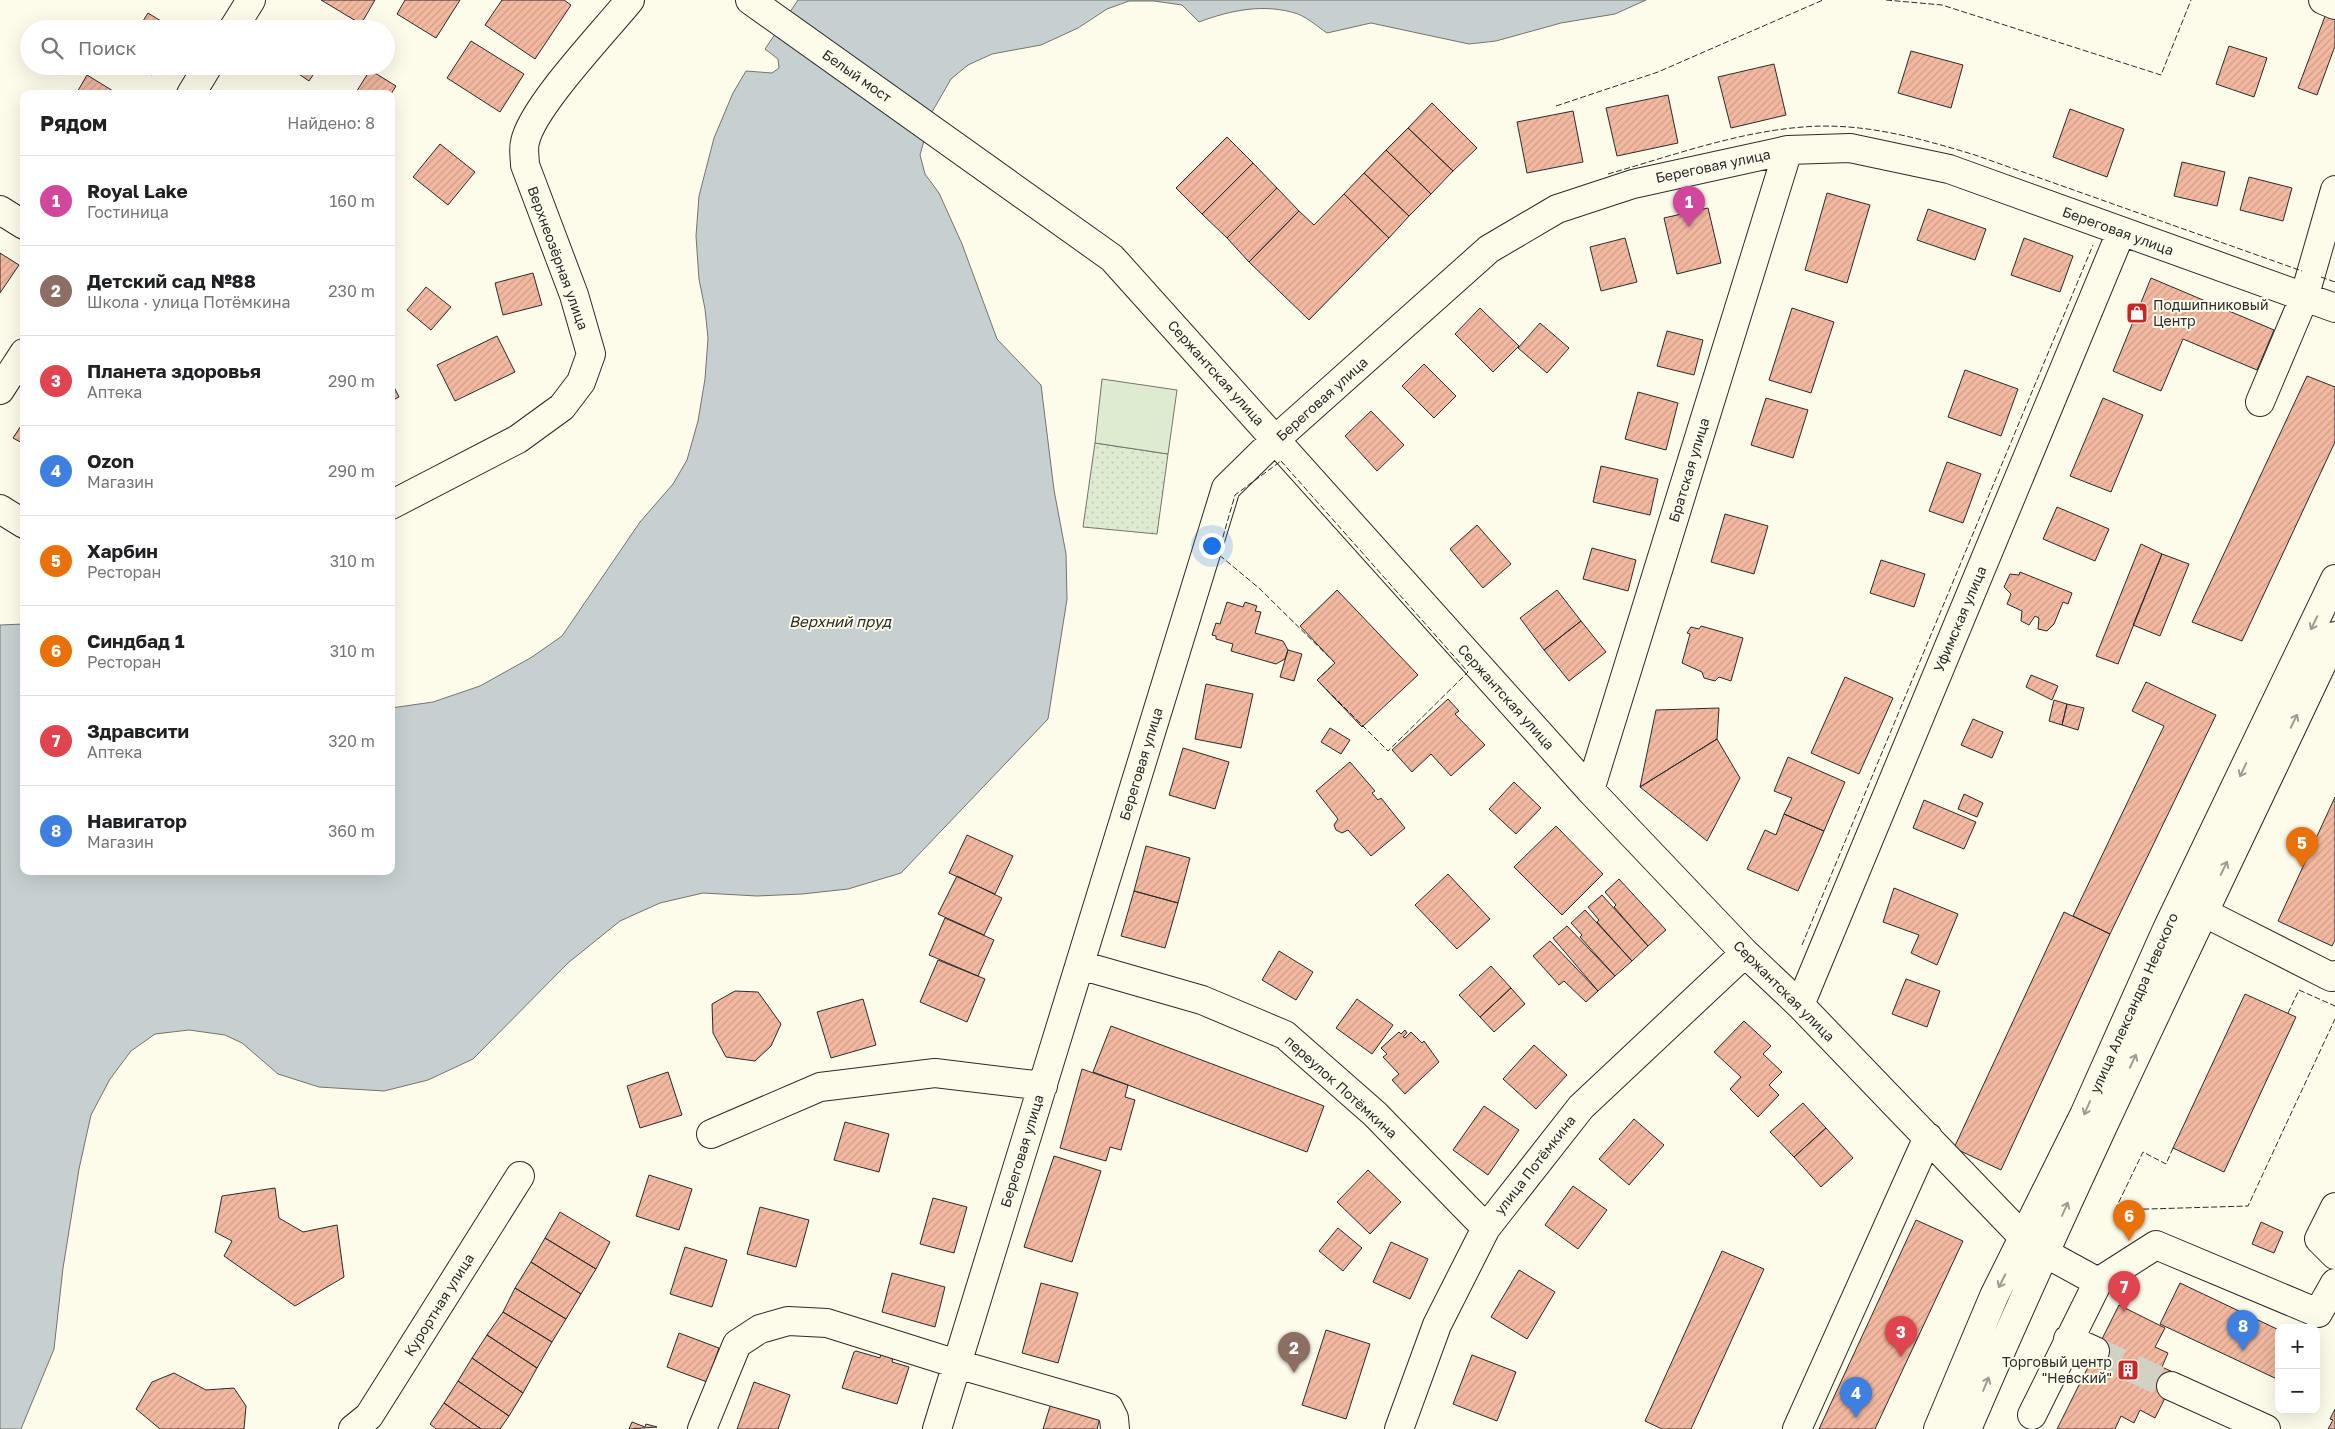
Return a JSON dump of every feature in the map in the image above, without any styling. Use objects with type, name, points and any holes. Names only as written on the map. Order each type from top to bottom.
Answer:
[{"type":"street","points":[[239,20],[251,0]]},
{"type":"street","name":"Верхнеозёрная улица","points":[[395,503],[518,439],[562,407],[581,382],[591,354],[574,296],[525,165],[525,142],[533,122],[549,99],[630,0]]},
{"type":"street","points":[[2323,0],[2335,5]]},
{"type":"street","name":"Белый мост","points":[[751,1],[962,151]]},
{"type":"street","points":[[193,90],[203,75]]},
{"type":"street","name":"Береговая улица","points":[[937,1429],[1226,488],[1276,440],[1489,249],[1558,209],[1634,184],[1788,150],[1850,148],[1949,169],[2335,308]]},
{"type":"street","name":"Братская улица","points":[[1590,790],[1788,150]]},
{"type":"street","name":"Сержантская улица","points":[[962,151],[1112,258],[1590,790],[1745,953],[1800,1005],[2035,1246],[2077,1273],[2098,1282]]},
{"type":"street","points":[[2260,402],[2304,298],[2335,190]]},
{"type":"street","points":[[0,210],[20,222]]},
{"type":"street","name":"Уфимская улица","points":[[1800,1005],[2121,232]]},
{"type":"street","points":[[0,390],[20,359]]},
{"type":"street","points":[[0,509],[20,522]]},
{"type":"street","name":"улица Александра Невского","points":[[1967,1429],[2084,1115],[2167,929],[2335,580]]},
{"type":"street","name":"улица Александра Невского","points":[[1938,1429],[1994,1296],[2035,1246],[2203,912],[2328,670],[2335,636]]},
{"type":"street","points":[[2203,912],[2331,977],[2335,975]]},
{"type":"street","name":"улица Потёмкина","points":[[1399,1429],[1437,1325],[1486,1228],[1581,1106],[1745,953]]},
{"type":"street","name":"переулок Потёмкина","points":[[1080,965],[1202,1000],[1285,1035],[1375,1114],[1486,1228]]},
{"type":"street","points":[[711,1134],[820,1087],[934,1073],[1042,1086]]},
{"type":"street","points":[[1797,1429],[1928,1137]]},
{"type":"street","name":"Курортная улица","points":[[353,1429],[369,1416],[520,1176]]},
{"type":"street","points":[[2335,1207],[2319,1239],[2335,1255]]},
{"type":"street","points":[[2032,1415],[2068,1339],[2098,1282],[2156,1245],[2318,1313],[2335,1283]]},
{"type":"street","points":[[702,1429],[737,1344],[760,1329],[788,1321],[827,1323],[957,1364],[1108,1408],[1114,1418],[1115,1429]]},
{"type":"street","points":[[2068,1339],[2096,1351]]},
{"type":"street","points":[[2171,1386],[2266,1429]]},
{"type":"green space","points":[[1102,379],[1177,390],[1168,454],[1095,443]]},
{"type":"green space","points":[[1095,443],[1168,454],[1157,534],[1083,527]]},
{"type":"water","name":"Верхний пруд","points":[[798,0],[1646,0],[1615,14],[1561,23],[1496,41],[1469,44],[1371,23],[1327,33],[1298,14],[1273,9],[1236,11],[1199,22],[1182,5],[1154,1],[1129,1],[1107,9],[1078,28],[1041,45],[992,54],[968,65],[951,79],[932,112],[920,155],[925,174],[939,193],[962,244],[997,339],[1041,385],[1054,490],[1066,554],[1067,599],[1048,719],[901,873],[848,889],[757,896],[703,893],[660,903],[620,921],[568,963],[473,1059],[428,1080],[384,1091],[319,1087],[278,1074],[242,1043],[225,1035],[189,1030],[155,1034],[131,1051],[110,1079],[91,1115],[79,1169],[63,1268],[54,1349],[21,1429],[0,1429],[0,625],[20,624],[20,875],[395,875],[395,707],[433,702],[480,686],[532,657],[562,636],[640,522],[673,484],[687,460],[698,421],[705,379],[708,338],[699,279],[696,236],[699,196],[714,138],[733,93],[746,71],[772,73],[779,68],[778,59],[765,49]]},
{"type":"building","points":[[321,0],[375,0],[363,20],[354,20]]},
{"type":"building","points":[[405,0],[460,0],[436,38],[397,14]]},
{"type":"building","points":[[502,0],[564,0],[571,5],[535,59],[485,25]]},
{"type":"building","points":[[2327,11],[2335,14],[2335,46],[2317,95],[2298,88]]},
{"type":"building","points":[[148,13],[159,20],[144,20]]},
{"type":"building","points":[[471,41],[524,74],[500,112],[447,78]]},
{"type":"building","points":[[2229,46],[2267,58],[2254,97],[2216,84]]},
{"type":"building","points":[[1911,51],[1963,65],[1951,108],[1898,93]]},
{"type":"building","points":[[1774,64],[1786,115],[1731,128],[1718,77]]},
{"type":"building","points":[[87,75],[111,90],[78,90]]},
{"type":"building","points":[[300,75],[313,75],[309,81]]},
{"type":"building","points":[[367,75],[378,75],[396,86],[394,90],[358,90]]},
{"type":"building","points":[[1668,95],[1678,143],[1617,156],[1606,108]]},
{"type":"building","points":[[1432,103],[1477,148],[1453,171],[1408,128]]},
{"type":"building","points":[[2070,109],[2124,129],[2107,177],[2053,157]]},
{"type":"building","points":[[1573,111],[1583,162],[1527,173],[1517,122]]},
{"type":"building","points":[[1408,128],[1453,171],[1431,194],[1386,150]]},
{"type":"building","points":[[1227,137],[1253,163],[1202,214],[1176,188]]},
{"type":"building","points":[[440,144],[475,172],[448,205],[413,177]]},
{"type":"building","points":[[1386,150],[1431,194],[1409,216],[1364,173]]},
{"type":"building","points":[[2182,162],[2225,172],[2217,206],[2174,196]]},
{"type":"building","points":[[1253,163],[1277,188],[1227,238],[1202,214]]},
{"type":"building","points":[[1364,173],[1409,216],[1389,238],[1344,194]]},
{"type":"building","points":[[2249,177],[2292,188],[2283,221],[2240,210]]},
{"type":"building","points":[[1277,188],[1299,211],[1249,262],[1227,238]]},
{"type":"building","points":[[1827,193],[1870,205],[1847,283],[1805,270]]},
{"type":"building","points":[[1344,194],[1389,238],[1309,320],[1249,262],[1299,211],[1314,225]]},
{"type":"building","points":[[1708,208],[1721,263],[1677,274],[1664,218]]},
{"type":"building","points":[[1928,209],[1986,229],[1975,260],[1917,240]]},
{"type":"building","points":[[1625,238],[1637,282],[1601,291],[1590,247]]},
{"type":"building","points":[[2024,238],[2073,256],[2060,292],[2011,275]]},
{"type":"building","points":[[0,253],[19,265],[0,293]]},
{"type":"building","points":[[533,273],[542,305],[503,315],[495,283]]},
{"type":"building","points":[[2151,278],[2274,330],[2257,370],[2183,339],[2161,391],[2113,371]]},
{"type":"building","points":[[426,287],[451,307],[431,330],[407,310]]},
{"type":"building","points":[[1480,308],[1519,346],[1493,372],[1455,334]]},
{"type":"building","points":[[1792,308],[1834,322],[1811,393],[1769,380]]},
{"type":"building","points":[[1540,323],[1569,348],[1547,373],[1518,348]]},
{"type":"building","points":[[1667,331],[1703,340],[1694,375],[1657,366]]},
{"type":"building","points":[[497,336],[515,372],[455,401],[437,365]]},
{"type":"building","points":[[1424,364],[1456,396],[1434,418],[1402,386]]},
{"type":"building","points":[[1965,370],[2018,389],[2001,436],[1948,417]]},
{"type":"building","points":[[2307,376],[2335,387],[2335,442],[2242,641],[2192,622]]},
{"type":"building","points":[[395,389],[399,397],[395,399]]},
{"type":"building","points":[[1638,392],[1678,403],[1666,450],[1625,439]]},
{"type":"building","points":[[1766,398],[1808,410],[1793,458],[1751,445]]},
{"type":"building","points":[[2103,398],[2143,415],[2111,492],[2070,476]]},
{"type":"building","points":[[1371,411],[1404,445],[1377,471],[1345,436]]},
{"type":"building","points":[[20,427],[20,442],[13,438]]},
{"type":"building","points":[[1947,462],[1981,474],[1963,523],[1929,511]]},
{"type":"building","points":[[1601,466],[1658,479],[1650,515],[1593,502]]},
{"type":"building","points":[[2057,507],[2109,529],[2095,561],[2043,539]]},
{"type":"building","points":[[1725,514],[1768,526],[1754,574],[1711,562]]},
{"type":"building","points":[[1477,525],[1511,564],[1483,588],[1450,549]]},
{"type":"building","points":[[2141,544],[2162,554],[2118,664],[2096,656]]},
{"type":"building","points":[[1592,548],[1636,560],[1628,591],[1583,579]]},
{"type":"building","points":[[2162,554],[2189,564],[2160,636],[2133,625]]},
{"type":"building","points":[[1881,560],[1925,574],[1914,607],[1870,593]]},
{"type":"building","points":[[2020,572],[2072,593],[2068,604],[2063,602],[2054,624],[2047,631],[2038,629],[2039,618],[2035,616],[2029,625],[2021,621],[2022,611],[2007,604],[2011,594],[2004,587],[2010,574],[2019,575]]},
{"type":"building","points":[[1337,590],[1418,675],[1362,727],[1317,680],[1335,663],[1300,626]]},
{"type":"building","points":[[1557,590],[1581,621],[1544,650],[1520,618]]},
{"type":"building","points":[[1227,602],[1243,607],[1245,602],[1257,606],[1255,611],[1261,612],[1255,633],[1283,641],[1288,650],[1285,659],[1276,664],[1231,651],[1233,644],[1216,639],[1216,636],[1212,635],[1216,623],[1220,624]]},
{"type":"building","points":[[1581,621],[1606,652],[1569,681],[1544,650]]},
{"type":"building","points":[[1701,626],[1743,638],[1731,681],[1719,677],[1715,681],[1704,678],[1702,672],[1682,663],[1690,634],[1687,633],[1691,627],[1699,629]]},
{"type":"building","points":[[1288,650],[1302,654],[1294,681],[1280,677]]},
{"type":"building","points":[[2031,675],[2058,686],[2052,700],[2026,687]]},
{"type":"building","points":[[1845,677],[1893,698],[1859,774],[1811,753]]},
{"type":"building","points":[[2146,682],[2216,715],[2110,934],[2073,916],[2164,726],[2132,711]]},
{"type":"building","points":[[1206,684],[1253,694],[1241,748],[1195,739]]},
{"type":"building","points":[[1448,699],[1459,711],[1455,714],[1485,745],[1451,776],[1431,754],[1412,772],[1392,750]]},
{"type":"building","points":[[2054,700],[2067,704],[2062,725],[2049,721]]},
{"type":"building","points":[[2067,704],[2084,708],[2078,730],[2062,725]]},
{"type":"building","points":[[1719,708],[1717,739],[1640,787],[1656,710]]},
{"type":"building","points":[[1973,719],[2003,732],[1992,758],[1961,745]]},
{"type":"building","points":[[1330,728],[1350,740],[1341,754],[1321,742]]},
{"type":"building","points":[[1717,739],[1740,778],[1707,841],[1640,787]]},
{"type":"building","points":[[1183,748],[1229,762],[1215,809],[1169,795]]},
{"type":"building","points":[[1788,757],[1845,782],[1824,831],[1784,814],[1792,798],[1774,791]]},
{"type":"building","points":[[1350,762],[1375,791],[1372,793],[1378,800],[1381,798],[1405,828],[1371,856],[1348,830],[1342,833],[1336,830],[1334,825],[1338,819],[1316,791]]},
{"type":"building","points":[[1514,782],[1541,808],[1516,834],[1489,809]]},
{"type":"building","points":[[1964,794],[1983,803],[1977,817],[1958,809]]},
{"type":"building","points":[[2335,797],[2335,940],[2332,946],[2278,921]]},
{"type":"building","points":[[1924,800],[1976,822],[1964,849],[1913,828]]},
{"type":"building","points":[[1784,814],[1824,831],[1798,891],[1747,869],[1765,830],[1776,835]]},
{"type":"building","points":[[1556,826],[1603,874],[1562,915],[1514,867]]},
{"type":"building","points":[[967,835],[1013,856],[995,894],[949,873]]},
{"type":"building","points":[[1146,846],[1190,858],[1178,903],[1134,891]]},
{"type":"building","points":[[1448,874],[1490,919],[1457,949],[1415,905]]},
{"type":"building","points":[[957,876],[1002,898],[984,935],[938,914]]},
{"type":"building","points":[[1619,879],[1666,930],[1648,946],[1614,907],[1616,905],[1605,892]]},
{"type":"building","points":[[1894,888],[1958,914],[1937,965],[1911,953],[1919,935],[1883,922]]},
{"type":"building","points":[[1134,891],[1178,903],[1165,948],[1121,936]]},
{"type":"building","points":[[1602,895],[1648,946],[1632,961],[1597,922],[1599,920],[1588,907]]},
{"type":"building","points":[[1585,910],[1632,961],[1615,976],[1580,937],[1582,935],[1571,923]]},
{"type":"building","points":[[2064,912],[2110,934],[2001,1170],[1954,1148]]},
{"type":"building","points":[[945,918],[994,940],[978,976],[929,955]]},
{"type":"building","points":[[1567,926],[1615,976],[1598,991],[1553,938]]},
{"type":"building","points":[[1550,941],[1598,991],[1586,1002],[1564,981],[1559,985],[1533,956]]},
{"type":"building","points":[[1279,951],[1313,972],[1296,1000],[1262,980]]},
{"type":"building","points":[[938,960],[985,979],[967,1022],[920,1002]]},
{"type":"building","points":[[1491,966],[1511,988],[1480,1017],[1459,995]]},
{"type":"building","points":[[1906,979],[1940,991],[1927,1027],[1892,1014]]},
{"type":"building","points":[[1511,988],[1525,1004],[1494,1032],[1480,1017]]},
{"type":"building","points":[[735,991],[758,992],[781,1024],[771,1046],[755,1061],[726,1057],[713,1033],[712,1004]]},
{"type":"building","points":[[2245,994],[2296,1017],[2224,1172],[2173,1148]]},
{"type":"building","points":[[863,999],[876,1045],[831,1058],[817,1012]]},
{"type":"building","points":[[1357,999],[1393,1025],[1372,1054],[1336,1028]]},
{"type":"building","points":[[1744,1021],[1771,1046],[1763,1054],[1782,1072],[1769,1085],[1779,1095],[1758,1117],[1730,1089],[1741,1077],[1714,1052]]},
{"type":"building","points":[[1111,1026],[1324,1106],[1307,1152],[1093,1072]]},
{"type":"building","points":[[1405,1030],[1407,1033],[1403,1037],[1405,1038],[1411,1032],[1422,1043],[1424,1041],[1439,1062],[1405,1094],[1392,1080],[1399,1074],[1383,1057],[1387,1054],[1381,1048],[1399,1032],[1401,1034]]},
{"type":"building","points":[[1534,1045],[1567,1075],[1536,1109],[1503,1079]]},
{"type":"building","points":[[1082,1069],[1128,1085],[1125,1097],[1135,1100],[1121,1150],[1110,1147],[1106,1161],[1060,1148]]},
{"type":"building","points":[[668,1072],[682,1115],[640,1128],[627,1086]]},
{"type":"building","points":[[1803,1103],[1826,1128],[1794,1157],[1770,1132]]},
{"type":"building","points":[[1484,1106],[1519,1130],[1488,1175],[1453,1150]]},
{"type":"building","points":[[1634,1119],[1664,1145],[1629,1185],[1599,1159]]},
{"type":"building","points":[[845,1122],[889,1134],[879,1172],[834,1160]]},
{"type":"building","points":[[1826,1128],[1853,1158],[1821,1187],[1794,1157]]},
{"type":"building","points":[[1054,1156],[1101,1171],[1072,1262],[1024,1247]]},
{"type":"building","points":[[1368,1170],[1401,1202],[1370,1234],[1337,1202]]},
{"type":"building","points":[[649,1175],[692,1189],[679,1230],[636,1216]]},
{"type":"building","points":[[1573,1186],[1607,1210],[1578,1249],[1545,1225]]},
{"type":"building","points":[[275,1188],[279,1218],[303,1232],[337,1225],[344,1277],[295,1306],[224,1256],[232,1241],[215,1232],[222,1196]]},
{"type":"building","points":[[933,1198],[967,1207],[954,1253],[920,1244]]},
{"type":"building","points":[[760,1207],[809,1220],[796,1267],[747,1254]]},
{"type":"building","points":[[560,1212],[610,1242],[596,1269],[545,1238]]},
{"type":"building","points":[[1916,1220],[1963,1241],[1875,1429],[1819,1429]]},
{"type":"building","points":[[2261,1222],[2283,1232],[2274,1253],[2252,1244]]},
{"type":"building","points":[[1338,1228],[1362,1248],[1343,1271],[1319,1251]]},
{"type":"building","points":[[545,1238],[596,1269],[581,1294],[531,1262]]},
{"type":"building","points":[[1391,1242],[1428,1259],[1410,1299],[1373,1282]]},
{"type":"building","points":[[685,1247],[727,1260],[712,1307],[670,1294]]},
{"type":"building","points":[[1722,1251],[1764,1269],[1691,1429],[1662,1429],[1645,1421]]},
{"type":"building","points":[[531,1262],[581,1294],[566,1319],[515,1288]]},
{"type":"building","points":[[1519,1270],[1555,1292],[1527,1339],[1491,1317]]},
{"type":"building","points":[[892,1273],[945,1287],[935,1327],[882,1312]]},
{"type":"building","points":[[1041,1283],[1078,1293],[1058,1363],[1022,1353]]},
{"type":"building","points":[[2180,1283],[2275,1328],[2275,1378],[2160,1324]]},
{"type":"building","points":[[515,1288],[566,1319],[552,1342],[503,1312]]},
{"type":"building","name":"Торговый центр \"Невский\"","points":[[2119,1305],[2165,1328],[2155,1347],[2168,1353],[2162,1367],[2177,1374],[2155,1418],[2140,1410],[2134,1423],[2121,1416],[2115,1429],[2057,1429]]},
{"type":"building","points":[[503,1312],[552,1342],[537,1368],[487,1335]]},
{"type":"building","points":[[1326,1330],[1370,1344],[1346,1419],[1302,1405]]},
{"type":"building","points":[[679,1333],[719,1348],[707,1382],[667,1367]]},
{"type":"building","points":[[487,1335],[537,1368],[523,1393],[472,1358]]},
{"type":"building","points":[[854,1352],[880,1358],[881,1353],[893,1357],[892,1362],[909,1367],[897,1404],[842,1388]]},
{"type":"building","points":[[1472,1355],[1516,1372],[1497,1421],[1453,1404]]},
{"type":"building","points":[[472,1358],[523,1393],[509,1416],[458,1381]]},
{"type":"building","points":[[174,1373],[206,1390],[234,1388],[246,1406],[244,1429],[160,1429],[136,1409],[152,1382]]},
{"type":"building","points":[[458,1381],[509,1416],[500,1429],[481,1429],[444,1403]]},
{"type":"building","points":[[754,1382],[790,1395],[778,1429],[737,1429]]},
{"type":"building","points":[[1052,1400],[1101,1415],[1097,1429],[1043,1429]]},
{"type":"building","points":[[444,1403],[481,1429],[436,1429],[430,1424]]},
{"type":"building","points":[[2335,1409],[2335,1429],[2328,1429],[2333,1420],[2330,1419]]},
{"type":"building","points":[[632,1422],[645,1427],[646,1424],[657,1427],[629,1429]]},
{"type":"tunnel","points":[[2095,1351],[2171,1386]]},
{"type":"fence","points":[[1556,106],[1658,72],[1823,0]]},
{"type":"fence","points":[[1886,0],[1942,5],[2161,75],[2191,0]]},
{"type":"fence","points":[[1608,174],[1729,139],[1754,134],[1825,126],[1869,129],[1912,137],[1975,155],[2302,271]]},
{"type":"fence","points":[[1802,945],[2093,245]]},
{"type":"fence","points":[[2321,277],[2335,282]]},
{"type":"fence","points":[[1281,461],[1468,672],[1388,751],[1317,680],[1335,663],[1260,589],[1218,554],[1235,495],[1281,461]]},
{"type":"fence","points":[[2288,1013],[2299,990],[2335,1006]]},
{"type":"fence","points":[[2173,1148],[2166,1164],[2143,1152],[2115,1210],[2248,1206],[2335,1019]]},
{"type":"place","name":"Royal Lake","points":[[1689,227]]},
{"type":"place","name":"Подшипниковый Центр","points":[[2137,313]]},
{"type":"place","name":"Харбин","points":[[2302,868]]},
{"type":"place","name":"Синдбад 1","points":[[2129,1241]]},
{"type":"place","name":"Здравсити","points":[[2124,1312]]},
{"type":"place","name":"Навигатор","points":[[2243,1351]]},
{"type":"place","name":"Планета здоровья","points":[[1901,1357]]},
{"type":"place","name":"Торговый центр \"Невский\"","points":[[2128,1370]]},
{"type":"place","name":"Детский сад №88","points":[[1294,1373]]},
{"type":"place","name":"Ozon","points":[[1856,1418]]}]
